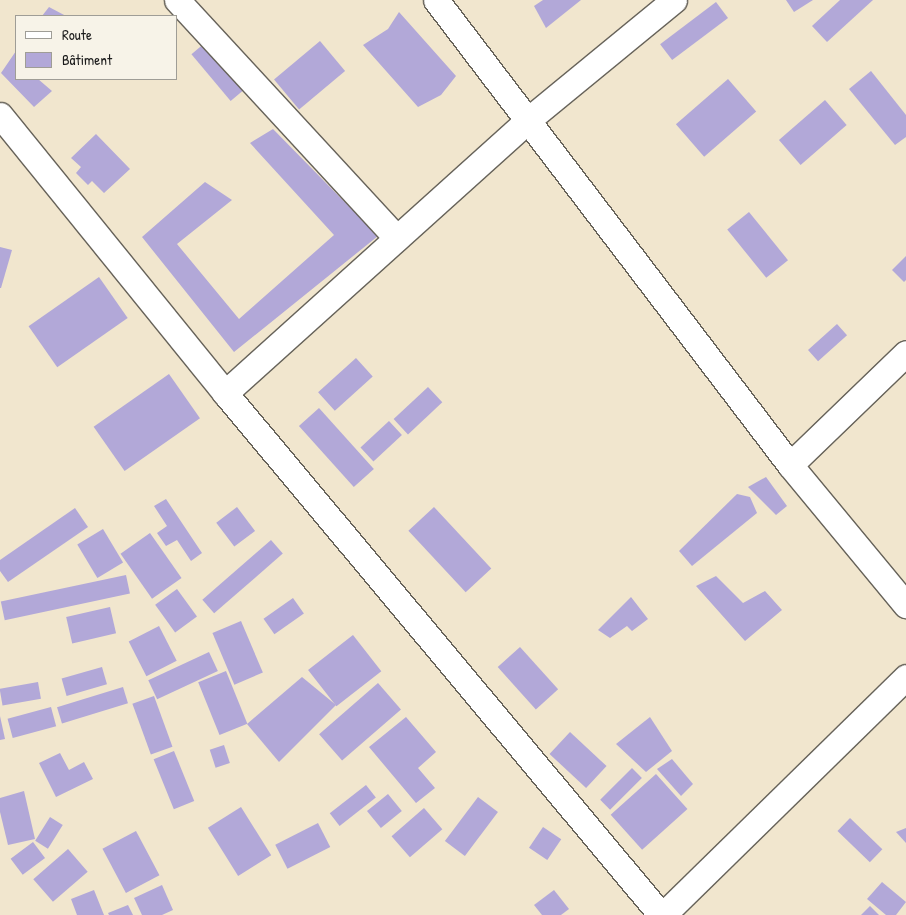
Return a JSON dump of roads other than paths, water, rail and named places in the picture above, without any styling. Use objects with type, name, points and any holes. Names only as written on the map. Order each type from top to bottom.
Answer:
[{"type":"street","points":[[177,0],[398,238]]},
{"type":"street","points":[[436,0],[790,465],[906,605]]},
{"type":"street","points":[[225,393],[528,120],[674,0]]},
{"type":"street","points":[[0,116],[225,393],[662,915],[906,677]]},
{"type":"street","points":[[790,465],[906,353]]}]
